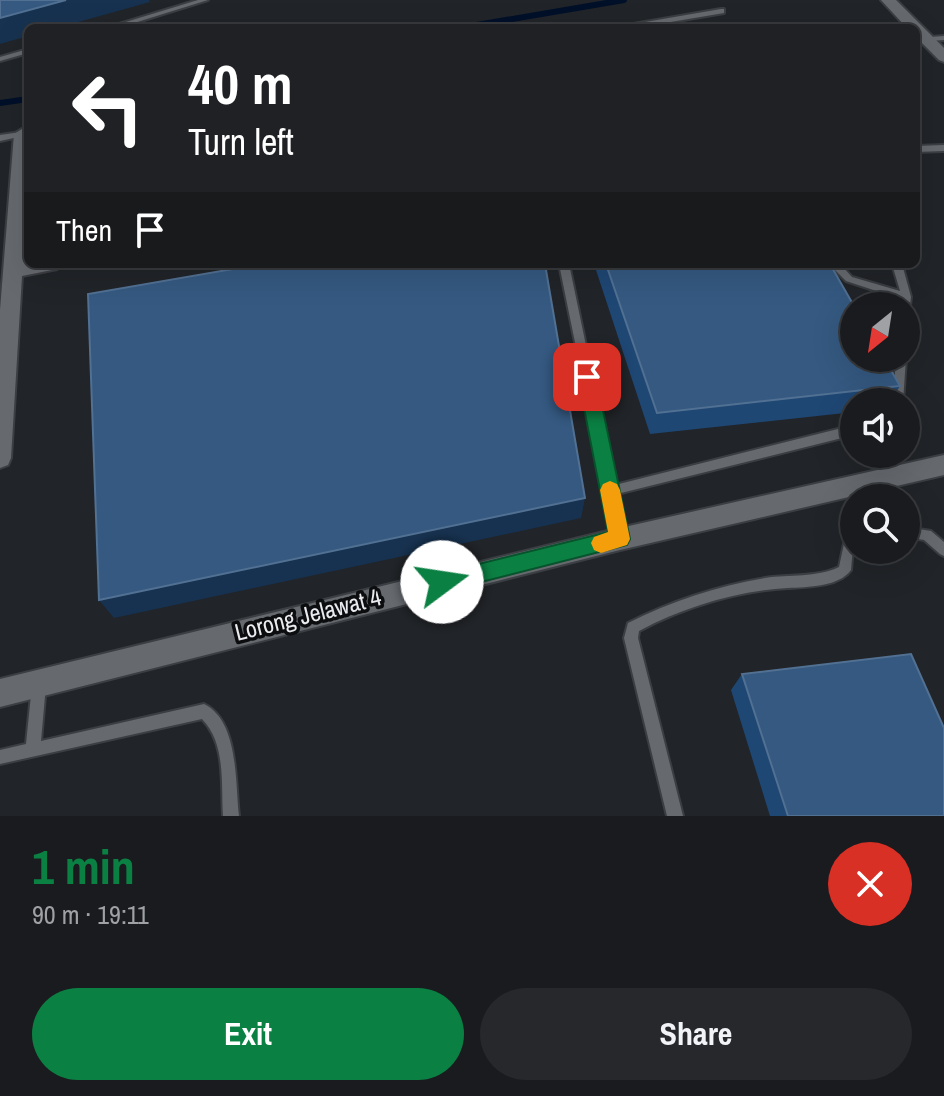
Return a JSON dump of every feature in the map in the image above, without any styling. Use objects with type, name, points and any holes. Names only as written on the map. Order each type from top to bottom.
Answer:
[{"type":"street","points":[[888,0],[918,24]]},
{"type":"street","points":[[920,25],[937,39],[944,57]]},
{"type":"street","points":[[0,458],[9,262],[24,141]]},
{"type":"street","name":"Lorong Jelawat 4","points":[[0,693],[620,539],[944,465]]},
{"type":"lane","points":[[124,24],[205,0]]},
{"type":"lane","points":[[645,24],[721,11]]},
{"type":"lane","points":[[0,59],[24,52]]},
{"type":"lane","points":[[0,138],[24,133]]},
{"type":"lane","points":[[920,149],[944,148]]},
{"type":"lane","points":[[565,268],[620,539]]},
{"type":"lane","points":[[838,268],[849,279],[882,292]]},
{"type":"lane","points":[[898,268],[903,292]]},
{"type":"lane","points":[[610,491],[840,434]]},
{"type":"lane","points":[[920,534],[927,535],[944,550]]},
{"type":"lane","points":[[675,816],[631,638],[633,627],[660,612],[762,584],[831,578],[845,570],[846,564]]},
{"type":"lane","points":[[33,750],[39,685]]},
{"type":"lane","points":[[0,757],[204,711],[217,721],[223,739],[231,816]]},
{"type":"building","points":[[0,0],[66,0],[0,18]]},
{"type":"building","points":[[239,268],[546,268],[585,498],[99,600],[88,294]]},
{"type":"building","points":[[607,268],[832,268],[846,292],[840,292],[840,372],[892,372],[900,386],[840,388],[840,393],[657,413]]},
{"type":"building","points":[[911,654],[944,728],[944,816],[788,816],[742,674]]},
{"type":"waterway","points":[[483,24],[624,0]]},
{"type":"waterway","points":[[0,103],[24,100]]},
{"type":"slow traffic","points":[[601,543],[620,539],[610,490]]},
{"type":"route","points":[[442,582],[620,539],[587,377]]}]
